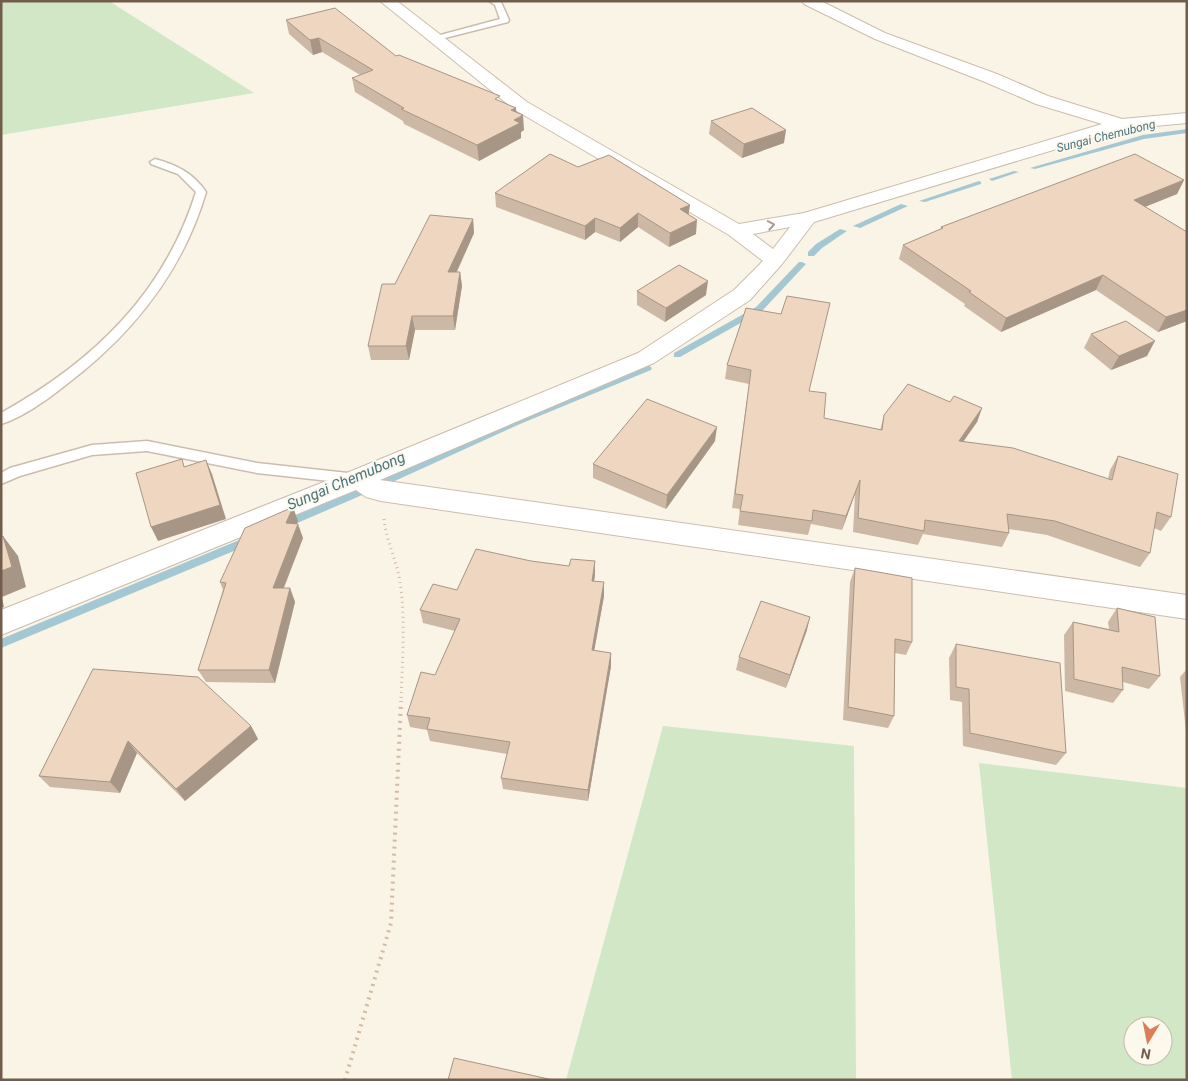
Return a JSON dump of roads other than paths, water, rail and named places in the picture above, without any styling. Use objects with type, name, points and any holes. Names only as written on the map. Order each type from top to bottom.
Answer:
[{"type":"street","points":[[387,1],[521,106],[736,231],[775,260]]},
{"type":"street","points":[[809,1],[880,36],[991,78],[1042,100],[1121,124]]},
{"type":"street","points":[[736,231],[807,218],[1121,124],[1187,118]]},
{"type":"street","points":[[1,623],[370,486],[646,358],[742,295],[775,260],[807,218]]},
{"type":"street","points":[[370,486],[1187,607]]},
{"type":"lane","points":[[433,38],[505,20],[498,4],[493,1]]},
{"type":"lane","points":[[1,418],[51,390],[101,350],[155,290],[174,262],[196,215],[200,192],[194,181],[175,167],[155,162]]},
{"type":"lane","points":[[1,479],[15,472],[92,450],[147,446],[257,468],[370,486]]},
{"type":"waterway","name":"Sungai Chemubong","points":[[1033,168],[1143,137],[1187,131]]},
{"type":"waterway","name":"Sungai Chemubong","points":[[992,179],[1016,172]]},
{"type":"waterway","name":"Sungai Chemubong","points":[[923,201],[979,183]]},
{"type":"waterway","name":"Sungai Chemubong","points":[[857,226],[904,206]]},
{"type":"waterway","name":"Sungai Chemubong","points":[[811,254],[819,246],[843,231]]},
{"type":"waterway","name":"Sungai Chemubong","points":[[677,355],[759,309],[802,264]]},
{"type":"waterway","name":"Sungai Chemubong","points":[[285,524],[394,478],[517,422],[648,368]]},
{"type":"waterway","name":"Sungai Chemubong","points":[[1,644],[249,540]]}]
